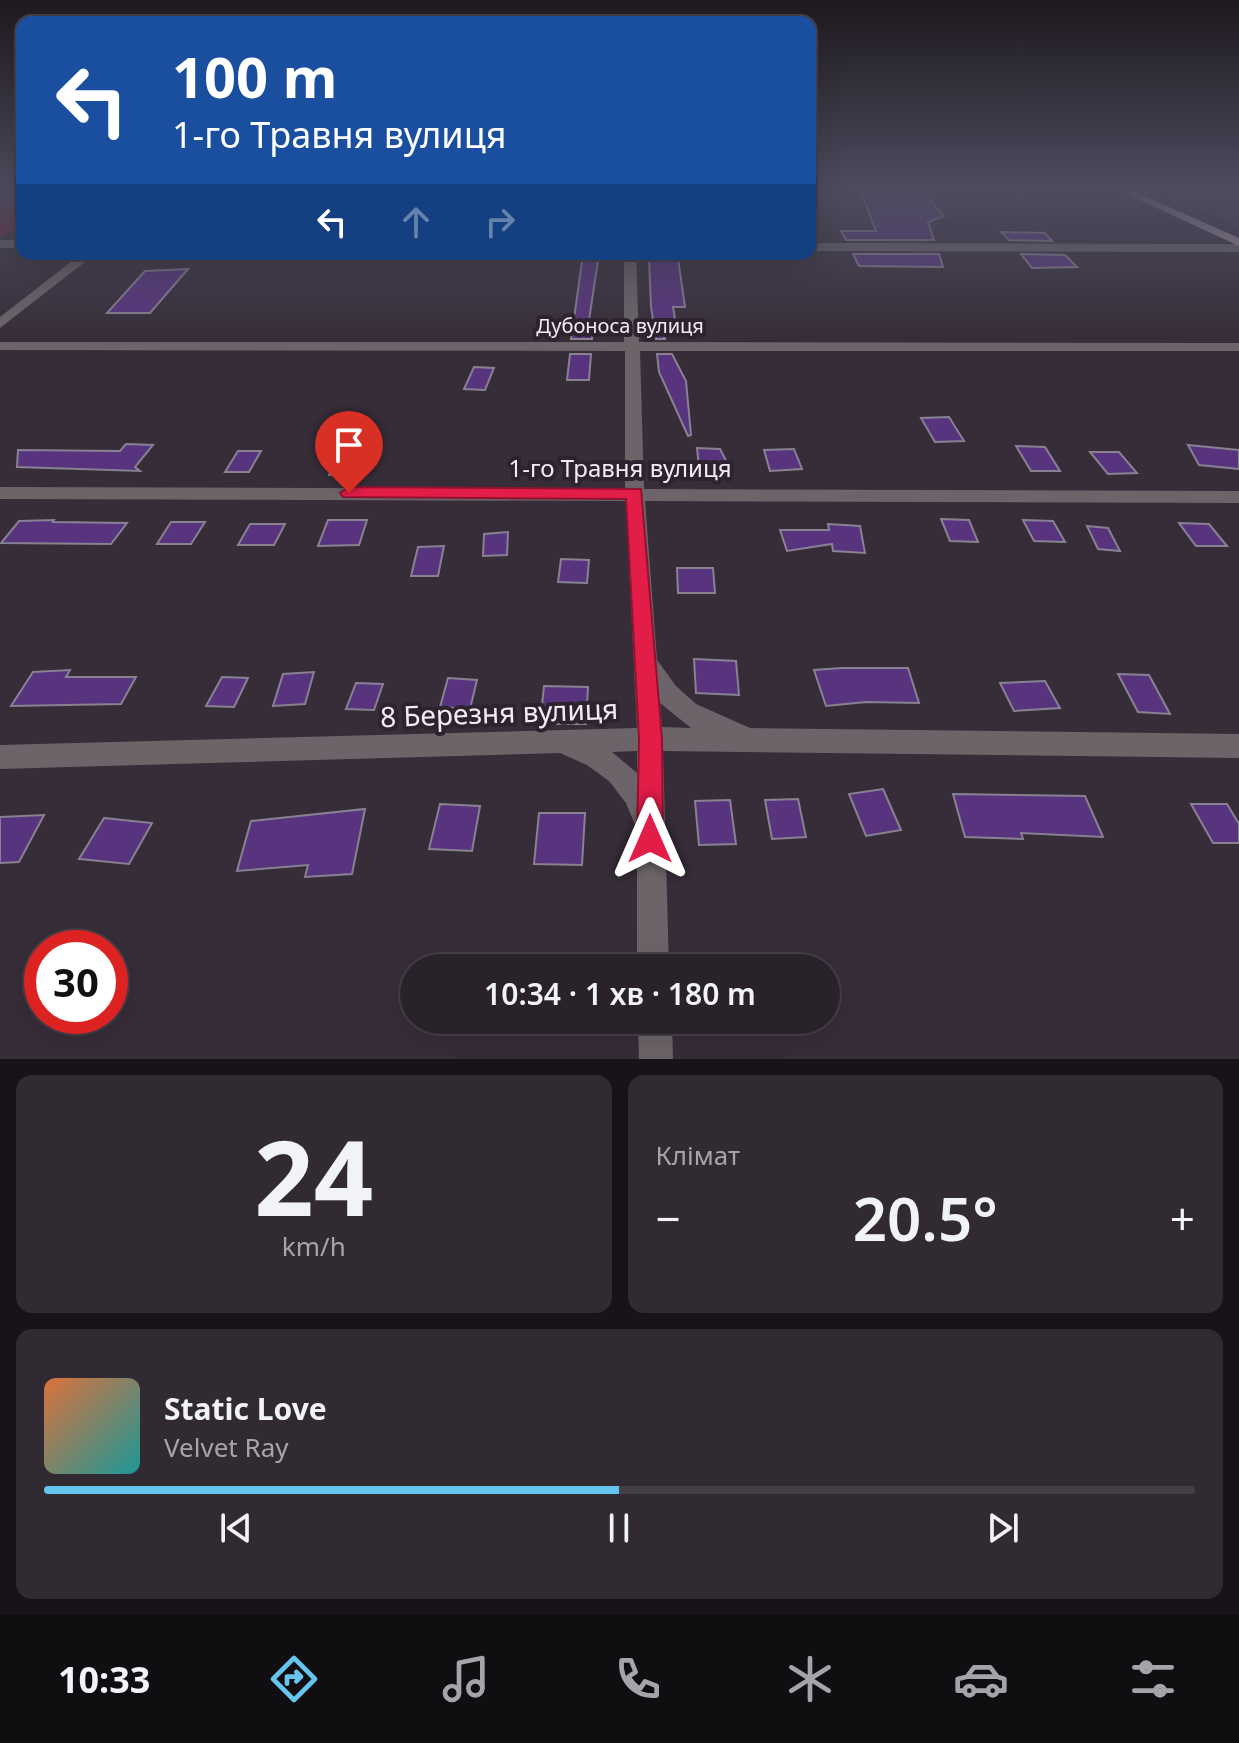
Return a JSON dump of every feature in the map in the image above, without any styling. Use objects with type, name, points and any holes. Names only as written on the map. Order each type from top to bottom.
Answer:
[{"type":"street","points":[[816,247],[1239,248]]},
{"type":"street","points":[[0,324],[81,260]]},
{"type":"street","points":[[630,260],[635,493],[650,739],[653,954]]},
{"type":"street","name":"Дубоноса вулиця","points":[[0,346],[631,344],[1239,347]]},
{"type":"street","name":"1-го Травня вулиця","points":[[0,493],[1239,497]]},
{"type":"street","points":[[645,661],[664,693],[680,709],[756,741]]},
{"type":"street","name":"8 Березня вулиця","points":[[0,757],[650,739],[1239,746]]},
{"type":"street","points":[[555,742],[580,748],[602,759],[618,772],[642,803],[650,839]]},
{"type":"street","points":[[655,1034],[656,1059]]},
{"type":"building","points":[[846,239],[934,240],[846,240]]},
{"type":"building","points":[[1051,239],[1052,241],[1009,240]]},
{"type":"building","points":[[853,254],[939,254],[943,267],[859,266]]},
{"type":"building","points":[[1021,254],[1065,255],[1077,267],[1032,268]]},
{"type":"building","points":[[582,260],[598,260],[589,320],[593,320],[592,339],[571,339],[573,320],[581,320],[574,319]]},
{"type":"building","points":[[649,260],[678,260],[685,307],[673,307],[677,331],[661,331],[665,339],[656,339]]},
{"type":"building","points":[[188,269],[150,313],[107,313],[145,271]]},
{"type":"building","points":[[570,354],[591,354],[589,380],[567,380]]},
{"type":"building","points":[[657,354],[672,354],[686,381],[691,435],[688,436],[659,372]]},
{"type":"building","points":[[474,367],[494,368],[485,390],[464,389]]},
{"type":"building","points":[[949,417],[964,441],[935,442],[921,418]]},
{"type":"building","points":[[126,444],[153,445],[135,467],[140,471],[17,467],[18,450],[120,451]]},
{"type":"building","points":[[1188,445],[1239,450],[1239,469],[1199,465]]},
{"type":"building","points":[[1016,446],[1045,447],[1060,471],[1031,471]]},
{"type":"building","points":[[697,448],[720,449],[730,468],[699,468]]},
{"type":"building","points":[[794,449],[802,469],[770,471],[764,450]]},
{"type":"building","points":[[238,451],[261,451],[249,472],[225,472]]},
{"type":"building","points":[[1090,452],[1119,452],[1137,473],[1108,474]]},
{"type":"building","points":[[337,454],[368,454],[361,474],[329,475]]},
{"type":"building","points":[[941,519],[969,520],[978,542],[950,541]]},
{"type":"building","points":[[328,520],[367,520],[359,545],[318,546]]},
{"type":"building","points":[[1023,520],[1053,521],[1065,542],[1034,541]]},
{"type":"building","points":[[19,521],[127,523],[111,544],[1,543]]},
{"type":"building","points":[[171,522],[205,522],[191,544],[157,544]]},
{"type":"building","points":[[1179,523],[1209,524],[1227,546],[1196,546]]},
{"type":"building","points":[[250,524],[285,524],[274,545],[238,545]]},
{"type":"building","points":[[828,524],[860,526],[865,553],[833,551],[832,544],[787,551],[780,530],[829,530]]},
{"type":"building","points":[[1087,526],[1108,528],[1120,551],[1098,549]]},
{"type":"building","points":[[508,532],[507,555],[483,556],[484,534]]},
{"type":"building","points":[[444,546],[438,576],[411,576],[418,547]]},
{"type":"building","points":[[561,559],[589,560],[587,583],[558,582]]},
{"type":"building","points":[[677,568],[713,568],[715,593],[678,593]]},
{"type":"building","points":[[694,659],[736,661],[739,695],[696,693]]},
{"type":"building","points":[[908,668],[919,703],[866,702],[826,706],[814,670]]},
{"type":"building","points":[[70,670],[66,677],[136,677],[121,704],[11,706],[33,672]]},
{"type":"building","points":[[314,672],[305,704],[273,706],[283,674]]},
{"type":"building","points":[[1118,674],[1149,675],[1170,714],[1138,712]]},
{"type":"building","points":[[222,677],[248,678],[234,707],[206,706]]},
{"type":"building","points":[[448,678],[477,680],[470,709],[440,707]]},
{"type":"building","points":[[1045,681],[1060,708],[1014,711],[1000,683]]},
{"type":"building","points":[[356,683],[383,684],[374,710],[346,709]]},
{"type":"building","points":[[544,686],[588,687],[586,724],[540,724]]},
{"type":"building","points":[[883,789],[901,830],[866,836],[849,794]]},
{"type":"building","points":[[953,794],[1085,796],[1103,837],[1021,833],[1023,839],[965,837]]},
{"type":"building","points":[[798,799],[806,837],[772,839],[765,800]]},
{"type":"building","points":[[730,800],[736,844],[699,845],[695,801]]},
{"type":"building","points":[[440,804],[480,806],[472,851],[429,849]]},
{"type":"building","points":[[1191,804],[1227,804],[1239,824],[1239,843],[1213,843]]},
{"type":"building","points":[[365,809],[352,874],[305,877],[308,865],[237,871],[251,821]]},
{"type":"building","points":[[539,813],[585,813],[582,865],[534,864]]},
{"type":"building","points":[[44,815],[19,862],[0,863],[0,817]]},
{"type":"building","points":[[104,818],[152,823],[129,864],[79,859]]},
{"type":"route","points":[[349,493],[635,493],[650,739],[650,839]]}]
